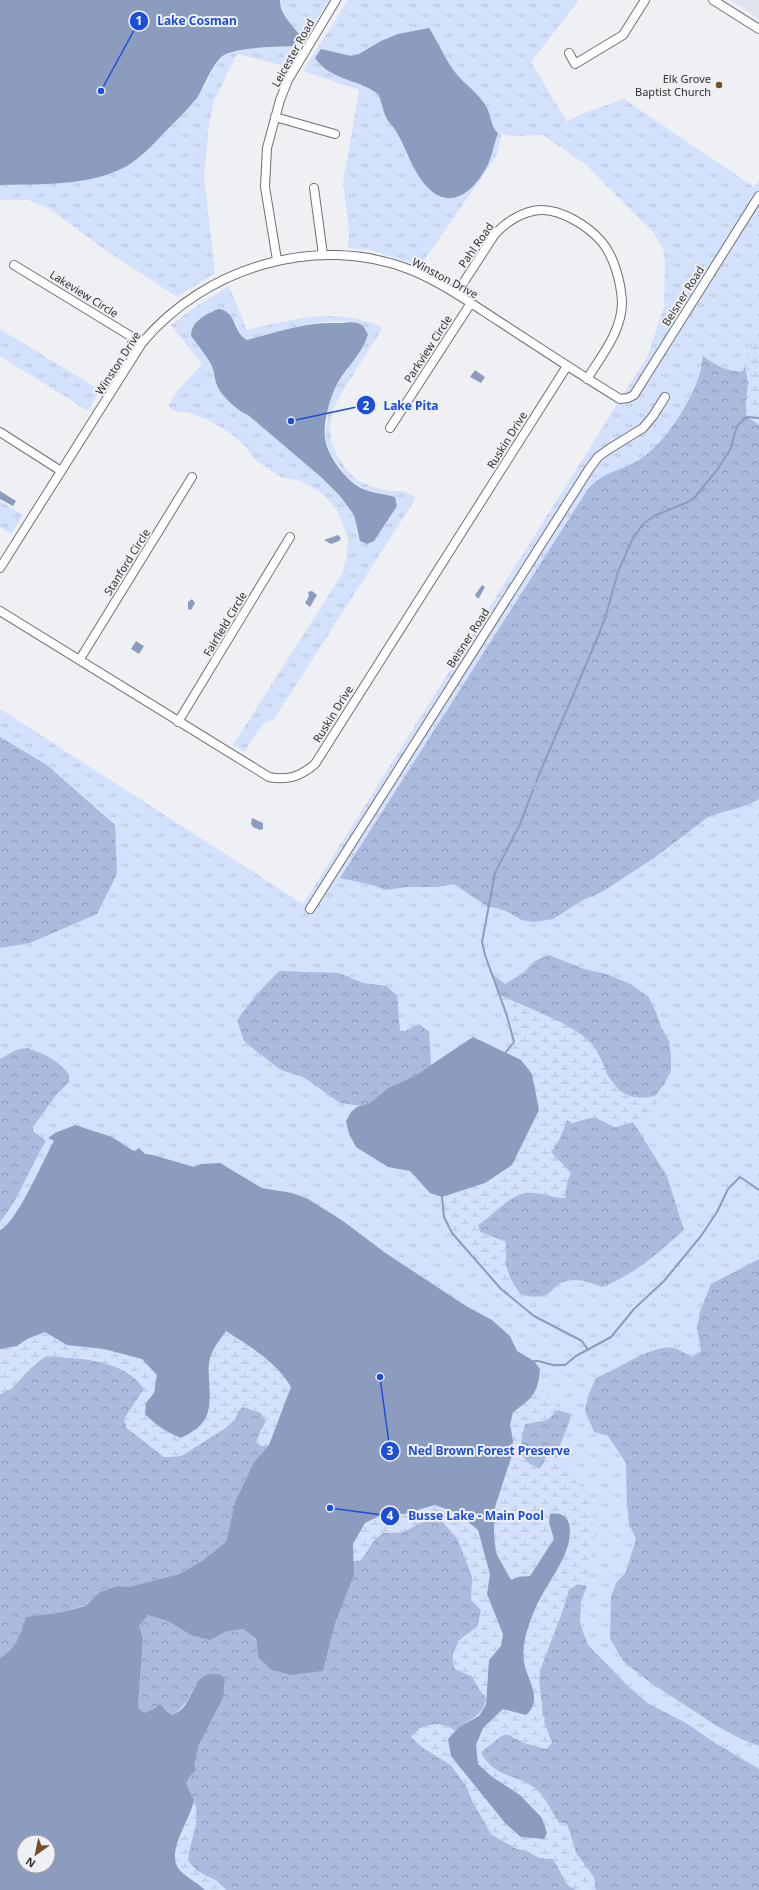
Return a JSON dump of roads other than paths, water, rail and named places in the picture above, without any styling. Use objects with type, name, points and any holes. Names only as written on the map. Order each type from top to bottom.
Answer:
[{"type":"street","name":"Leicester Road","points":[[277,260],[265,187],[268,148],[275,117],[288,80],[336,0]]},
{"type":"street","points":[[569,52],[575,64],[623,35],[645,0]]},
{"type":"street","points":[[713,0],[759,29]]},
{"type":"street","points":[[275,117],[335,134]]},
{"type":"street","points":[[314,188],[323,255]]},
{"type":"street","name":"Beisner Road","points":[[620,399],[628,398],[634,395],[759,196]]},
{"type":"street","name":"Pahl Road","points":[[456,294],[495,234],[502,226],[524,214],[540,210],[555,212],[571,219],[588,230],[602,242],[614,264],[622,302],[619,320],[614,336],[587,378]]},
{"type":"street","name":"Winston Drive","points":[[0,568],[142,343],[166,317],[215,284],[238,273],[277,260],[323,255],[354,257],[386,263],[411,270],[471,303],[620,399]]},
{"type":"street","name":"Lakeview Circle","points":[[14,265],[142,343]]},
{"type":"street","name":"Parkview Circle","points":[[390,428],[471,303]]},
{"type":"street","name":"Ruskin Drive","points":[[0,611],[269,777],[280,779],[305,773],[315,764],[567,366]]},
{"type":"street","name":"Beisner Road","points":[[310,909],[589,469],[598,458],[609,449],[643,428],[653,416],[665,397]]},
{"type":"street","points":[[0,432],[61,471]]},
{"type":"street","name":"Stanford Circle","points":[[80,659],[192,477]]},
{"type":"street","name":"Fairfield Circle","points":[[178,722],[290,538]]},
{"type":"waterway","points":[[536,782],[599,634],[618,572],[632,540],[643,524],[654,516],[688,502],[695,497],[717,470],[730,450],[737,426],[747,417],[759,418]]},
{"type":"waterway","points":[[506,1052],[514,1042],[507,1016],[485,955],[482,942],[495,873],[520,824],[533,790]]},
{"type":"waterway","points":[[534,1361],[553,1365],[565,1365],[576,1356],[611,1337],[634,1309],[664,1281],[701,1236],[717,1212],[728,1189],[740,1177],[759,1190]]},
{"type":"waterway","points":[[442,1197],[444,1217],[452,1233],[501,1289],[534,1316],[582,1341],[588,1350]]},
{"type":"place","name":"Elk Grove Baptist Church","points":[[719,85]]},
{"type":"place","name":"Lake Cosman","points":[[101,91]]},
{"type":"place","name":"Lake Pita","points":[[291,421]]},
{"type":"place","name":"Ned Brown Forest Preserve","points":[[380,1377]]},
{"type":"place","name":"Busse Lake - Main Pool","points":[[330,1508]]}]
